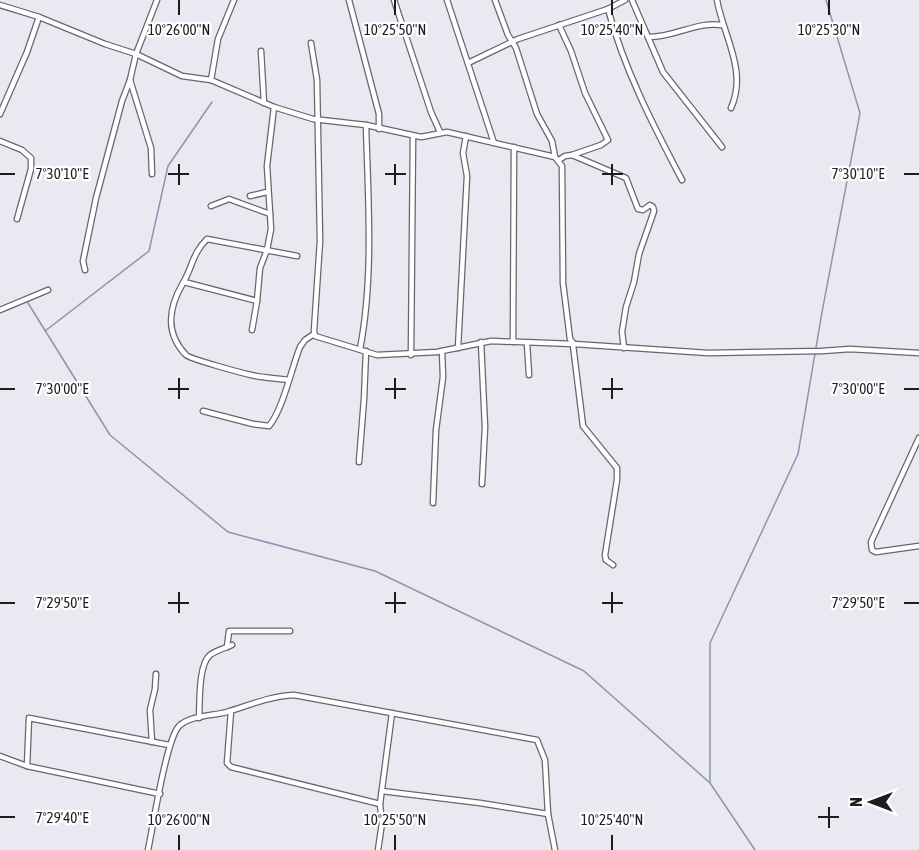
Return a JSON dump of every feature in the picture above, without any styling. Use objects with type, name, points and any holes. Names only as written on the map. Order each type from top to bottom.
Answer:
[{"type":"street","points":[[85,270],[82,261],[96,198],[136,54],[157,0]]},
{"type":"street","points":[[211,80],[218,39],[234,0]]},
{"type":"street","points":[[349,0],[379,114],[379,129]]},
{"type":"street","points":[[394,0],[431,112],[440,132]]},
{"type":"street","points":[[447,0],[494,143]]},
{"type":"street","points":[[495,0],[501,20],[516,48],[537,114],[552,141],[557,159],[562,166],[563,283],[570,339],[574,344],[583,426],[617,468],[605,555],[606,560],[613,565]]},
{"type":"street","points":[[468,63],[513,42],[608,9],[625,0]]},
{"type":"street","points":[[632,0],[663,72],[722,147]]},
{"type":"street","points":[[717,0],[722,25],[729,36],[737,79],[736,98],[731,108]]},
{"type":"street","points":[[0,5],[39,17],[136,54],[182,76],[211,80],[274,107],[316,120],[366,125],[414,136],[426,137],[447,132],[557,159],[601,145],[608,140],[585,93],[559,25]]},
{"type":"street","points":[[608,9],[628,70],[659,138],[682,180]]},
{"type":"street","points":[[0,114],[27,52],[39,17]]},
{"type":"street","points":[[648,37],[658,37],[696,27],[722,25]]},
{"type":"street","points":[[311,43],[317,80],[320,241],[314,334],[317,338],[377,355],[411,355],[481,342],[574,344],[708,353],[850,349],[919,353]]},
{"type":"street","points":[[261,51],[264,103]]},
{"type":"street","points":[[130,80],[150,148],[152,174]]},
{"type":"street","points":[[252,330],[260,268],[267,250],[271,229],[267,166],[274,107]]},
{"type":"street","points":[[359,462],[364,399],[363,350],[369,233],[366,125]]},
{"type":"street","points":[[411,355],[414,136]]},
{"type":"street","points":[[458,348],[467,176],[463,153],[466,136]]},
{"type":"street","points":[[0,141],[22,150],[31,158],[31,169],[17,219]]},
{"type":"street","points":[[513,342],[514,147]]},
{"type":"street","points":[[572,155],[622,175],[629,182],[639,209],[643,210],[650,206],[654,211],[639,254],[634,282],[626,307],[622,332],[624,348]]},
{"type":"street","points":[[250,196],[267,192]]},
{"type":"street","points":[[212,206],[229,199],[270,214]]},
{"type":"street","points":[[288,380],[249,375],[187,356],[169,325],[176,294],[184,282],[194,254],[207,239],[297,256]]},
{"type":"street","points":[[184,282],[257,301]]},
{"type":"street","points":[[0,310],[48,290]]},
{"type":"street","points":[[203,411],[269,426],[281,405],[300,347],[314,334]]},
{"type":"street","points":[[481,342],[484,427],[482,484]]},
{"type":"street","points":[[527,342],[529,375]]},
{"type":"street","points":[[433,503],[436,430],[443,377],[442,351]]},
{"type":"street","points":[[919,438],[871,542],[872,550],[876,552],[919,546]]},
{"type":"street","points":[[199,718],[204,665],[209,656],[229,646],[229,631],[290,631]]},
{"type":"street","points":[[152,741],[150,710],[156,674]]},
{"type":"street","points":[[148,850],[169,745],[178,727],[199,718],[231,711],[268,698],[294,695],[537,740],[545,760],[548,814],[555,850]]},
{"type":"street","points":[[231,711],[227,763],[231,767],[380,804]]},
{"type":"street","points":[[378,850],[382,823],[380,804],[392,714]]},
{"type":"street","points":[[27,766],[29,718],[169,745]]},
{"type":"street","points":[[0,756],[27,766],[160,794]]},
{"type":"street","points":[[382,791],[548,814]]},
{"type":"street","points":[[143,842],[149,844]]},
{"type":"waterway","points":[[710,782],[710,643],[798,454],[860,113],[826,0]]},
{"type":"waterway","points":[[45,331],[149,251],[168,166],[212,102]]},
{"type":"waterway","points":[[28,303],[110,435],[228,532],[375,571],[584,671],[710,783],[755,850]]}]
